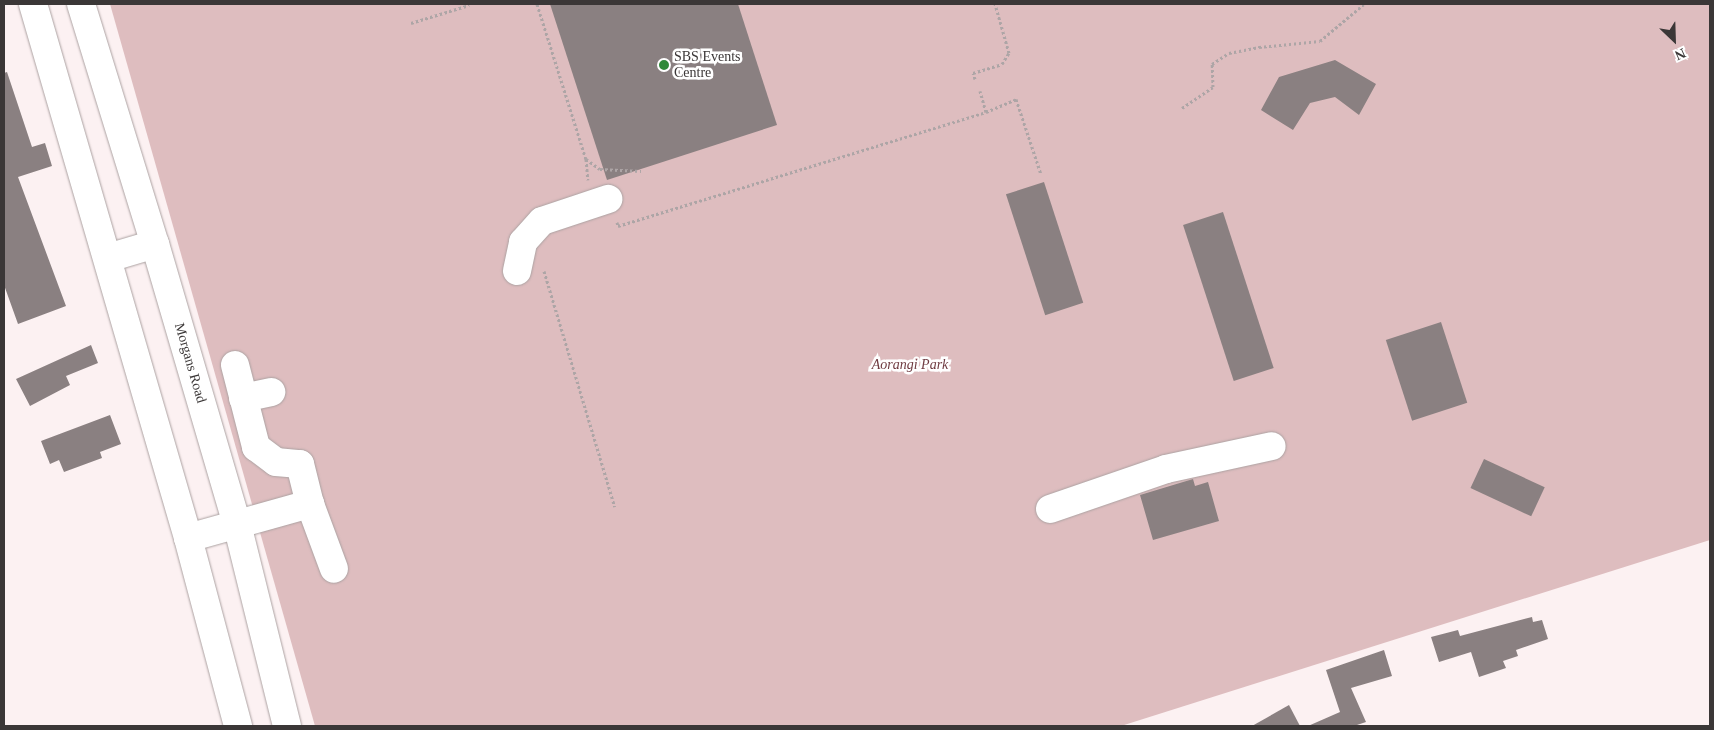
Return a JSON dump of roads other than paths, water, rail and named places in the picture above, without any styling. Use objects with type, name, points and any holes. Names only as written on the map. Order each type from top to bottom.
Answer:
[{"type":"street","points":[[32,4],[108,258],[188,538],[238,726]]},
{"type":"street","name":"Morgans Road","points":[[81,4],[155,244],[236,524],[287,726]]},
{"type":"street","points":[[530,267],[523,242],[542,221],[612,208]]},
{"type":"street","points":[[108,258],[155,244]]},
{"type":"street","points":[[235,365],[256,447],[276,462],[300,464],[310,504],[334,569]]},
{"type":"street","points":[[243,398],[271,392]]},
{"type":"street","points":[[1050,508],[1166,468],[1272,446]]},
{"type":"street","points":[[188,538],[310,504]]},
{"type":"place","name":"SBS Events Centre","points":[[664,65]]},
{"type":"park label","name":"Aorangi Park","points":[[910,365]]}]
